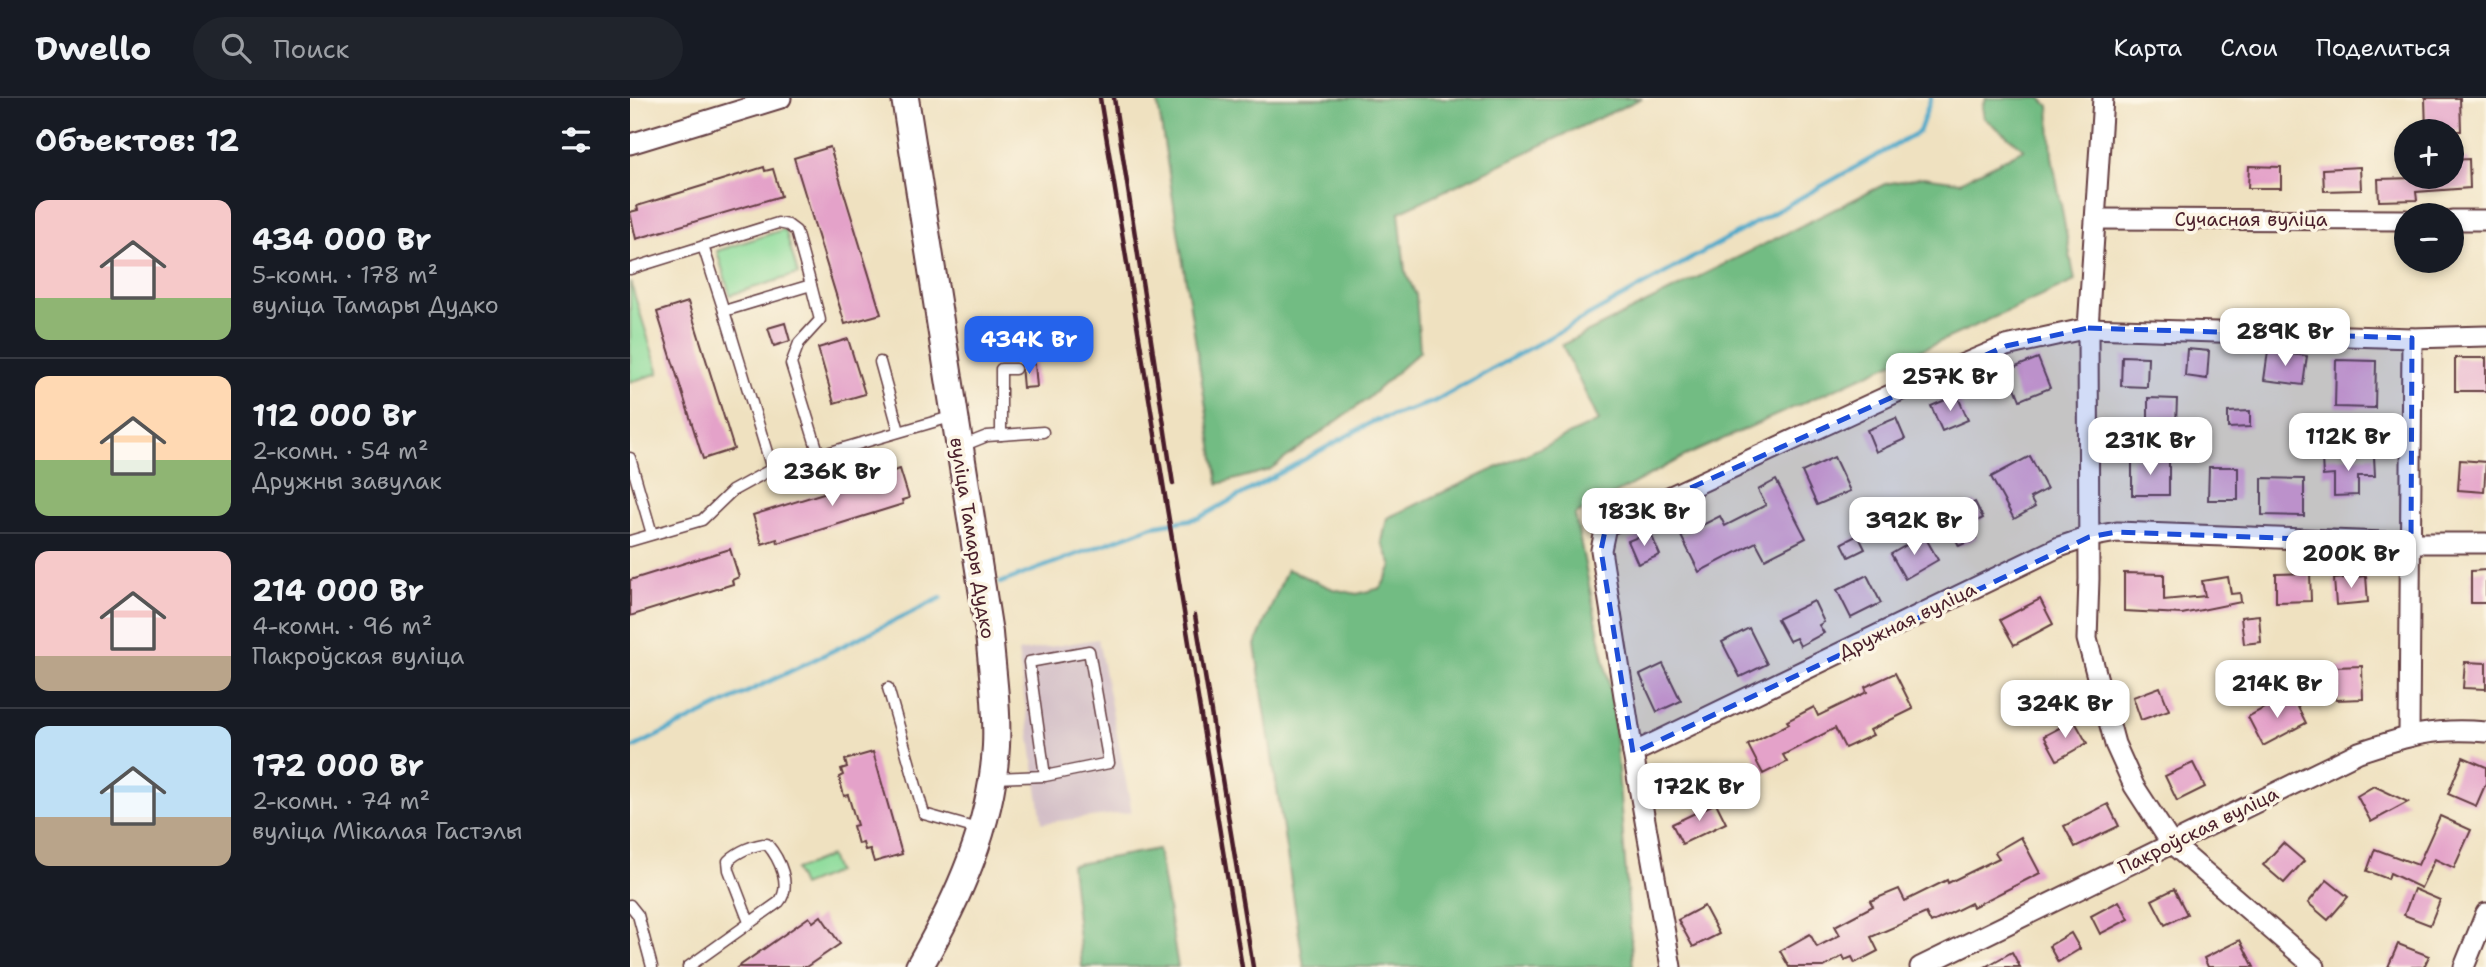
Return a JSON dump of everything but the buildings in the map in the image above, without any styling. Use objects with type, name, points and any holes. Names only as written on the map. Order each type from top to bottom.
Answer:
[{"type":"street","points":[[630,144],[781,98]]},
{"type":"street","name":"вуліца Тамары Дудко","points":[[905,98],[989,633],[995,707],[993,778],[981,831],[949,913],[919,967]]},
{"type":"street","points":[[2103,98],[2088,328],[2087,639],[2090,653],[2115,744],[2134,786],[2171,843],[2315,967]]},
{"type":"street","name":"Сучасная вуліца","points":[[2096,219],[2394,220]]},
{"type":"street","points":[[2464,220],[2486,220]]},
{"type":"street","points":[[1671,967],[1601,550],[1606,526],[1899,391],[2006,346],[2088,328],[2412,338],[2486,336]]},
{"type":"street","points":[[2409,735],[2412,338]]},
{"type":"street","name":"Дружная вуліца","points":[[1633,753],[2046,553],[2089,537],[2117,532],[2412,543],[2486,543]]},
{"type":"street","name":"Пакроўская вуліца","points":[[1920,967],[2359,752],[2409,735],[2455,729],[2486,732]]},
{"type":"street","points":[[2464,967],[2486,913]]},
{"type":"lane","points":[[630,269],[778,223],[788,225],[796,232],[820,320],[799,342],[791,364],[820,455]]},
{"type":"lane","points":[[703,246],[772,469]]},
{"type":"lane","points":[[724,311],[811,285]]},
{"type":"lane","points":[[880,362],[899,431]]},
{"type":"lane","points":[[1002,435],[1001,369],[1015,369]]},
{"type":"lane","points":[[630,541],[702,520],[732,491],[772,469],[955,416]]},
{"type":"lane","points":[[960,447],[987,436],[1044,432]]},
{"type":"lane","points":[[630,458],[652,534]]},
{"type":"lane","points":[[993,778],[1045,776],[1109,763],[1089,651],[1029,662],[1045,776]]},
{"type":"lane","points":[[888,688],[924,814],[981,831]]},
{"type":"lane","points":[[688,967],[779,902],[786,894],[786,883],[774,852],[767,845],[759,844],[734,856],[728,862],[749,922]]},
{"type":"lane","points":[[630,905],[638,915],[652,967]]},
{"type":"highlighted area","points":[[2088,328],[2412,338],[2411,543],[2117,532],[2089,537],[1633,753],[1601,550],[1606,526],[2006,346]]},
{"type":"shaded area","points":[[1098,639],[1132,812],[1042,823],[1018,652]]},
{"type":"green space","points":[[1157,98],[1642,98],[1399,212],[1405,271],[1416,295],[1420,351],[1366,400],[1269,470],[1218,484]]},
{"type":"green space","points":[[1986,98],[2041,98],[2049,106],[2052,156],[2075,281],[1683,457],[1575,515],[1613,704],[1633,967],[1304,967],[1255,645],[1287,569],[1333,589],[1357,594],[1381,588],[1392,566],[1382,542],[1387,518],[1599,421],[1562,345],[1885,184],[1923,177],[1960,182],[2024,149],[1984,118],[1982,106]]},
{"type":"green space","points":[[785,229],[798,274],[730,295],[717,251]]},
{"type":"green space","points":[[630,281],[659,373],[630,382]]},
{"type":"green space","points":[[1158,849],[1178,967],[1082,967],[1071,865]]},
{"type":"green space","points":[[830,856],[836,872],[802,886],[795,870]]},
{"type":"waterway","points":[[1000,583],[1153,526],[1199,518],[1372,422],[1433,402],[1919,132],[1931,98]]},
{"type":"waterway","points":[[630,749],[941,598]]},
{"type":"railway","points":[[1100,98],[1242,967]]},
{"type":"railway","points":[[1114,98],[1173,484]]},
{"type":"railway","points":[[1195,615],[1253,967]]}]
